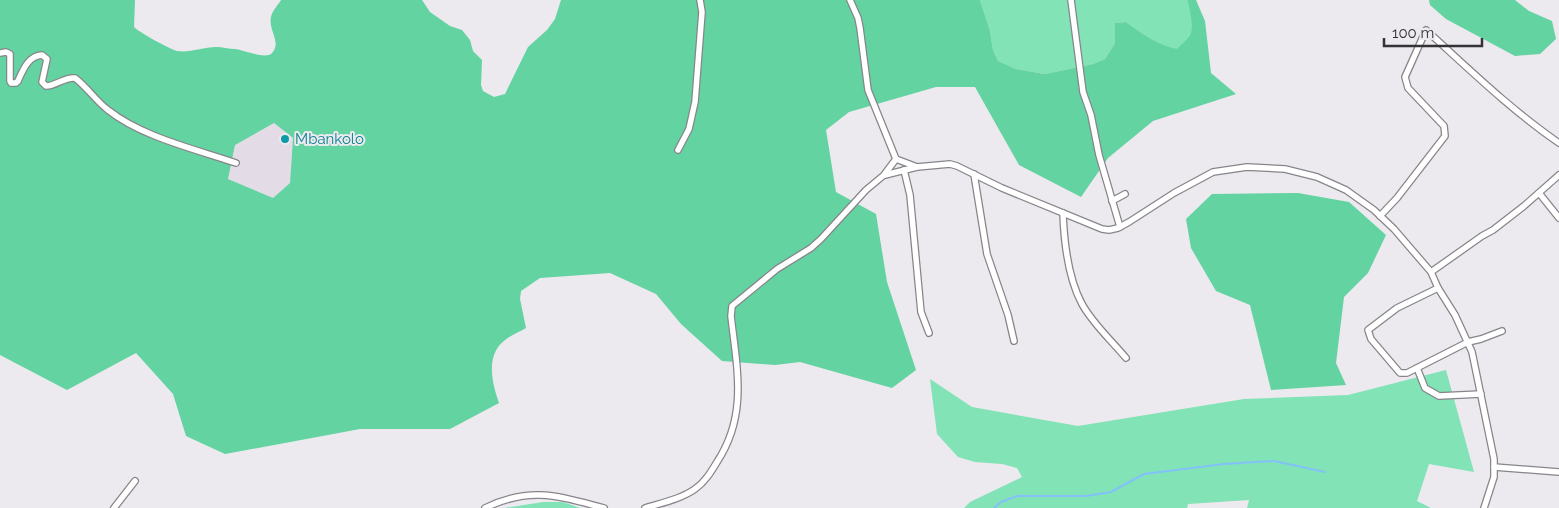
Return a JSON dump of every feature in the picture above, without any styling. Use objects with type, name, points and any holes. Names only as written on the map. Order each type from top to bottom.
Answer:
[{"type":"street","points":[[678,150],[689,129],[695,102],[702,12],[700,0]]},
{"type":"street","points":[[850,0],[858,18],[868,90],[872,102],[896,159],[917,167]]},
{"type":"street","points":[[1071,0],[1083,92],[1091,115],[1099,155],[1120,227]]},
{"type":"street","points":[[1380,216],[1397,198],[1445,136],[1444,126],[1408,88],[1405,77],[1426,30],[1497,94],[1559,143]]},
{"type":"street","points":[[0,53],[6,52],[10,54],[10,81],[12,83],[18,81],[27,63],[35,56],[42,55],[47,59],[42,82],[46,86],[52,86],[67,78],[75,78],[90,90],[106,109],[122,120],[161,137],[236,163]]},
{"type":"street","points":[[645,508],[683,495],[702,483],[719,459],[735,426],[738,388],[731,316],[732,306],[778,269],[822,239],[866,190],[884,175],[896,159]]},
{"type":"street","points":[[884,175],[917,167],[950,164],[993,184],[1102,229],[1109,230],[1120,227],[1174,193],[1213,172],[1247,167],[1285,169],[1317,177],[1346,190],[1380,216],[1431,272],[1468,342],[1475,361],[1494,467],[1493,485],[1484,508]]},
{"type":"street","points":[[904,170],[910,195],[921,312],[929,333]]},
{"type":"street","points":[[974,174],[986,254],[1008,315],[1014,341]]},
{"type":"street","points":[[1431,272],[1493,230],[1559,175]]},
{"type":"street","points":[[1539,193],[1559,218]]},
{"type":"street","points":[[1112,201],[1124,194]]},
{"type":"street","points":[[1063,213],[1064,244],[1078,296],[1094,321],[1126,358]]},
{"type":"street","points":[[1438,288],[1398,308],[1368,330],[1371,339],[1400,373],[1406,373],[1417,368],[1468,342],[1502,331]]},
{"type":"street","points":[[1417,368],[1425,388],[1439,396],[1481,394]]},
{"type":"street","points":[[1494,467],[1559,472]]},
{"type":"street","points":[[114,508],[135,481]]},
{"type":"street","points":[[485,508],[513,498],[547,494],[604,508]]},
{"type":"shaded area","points":[[274,123],[293,138],[290,183],[273,198],[228,179],[235,145]]},
{"type":"green space","points":[[0,0],[135,0],[134,27],[173,50],[187,51],[218,47],[269,55],[276,45],[271,27],[271,17],[281,0],[422,0],[430,12],[450,26],[462,30],[470,40],[473,51],[482,60],[481,85],[483,91],[494,97],[505,94],[528,47],[547,30],[555,19],[561,0],[980,0],[990,31],[993,50],[998,61],[1016,69],[1045,74],[1093,64],[1105,59],[1115,43],[1115,23],[1126,22],[1157,42],[1177,49],[1188,38],[1192,28],[1187,0],[1196,0],[1205,21],[1211,73],[1236,94],[1153,121],[1108,158],[1081,197],[1019,165],[975,87],[936,87],[849,112],[826,130],[836,192],[876,214],[887,282],[916,370],[892,388],[800,362],[775,365],[722,361],[681,324],[656,294],[610,273],[540,278],[521,291],[520,299],[526,328],[507,338],[499,346],[492,361],[494,387],[499,403],[450,429],[360,429],[225,454],[186,436],[173,394],[136,353],[67,390],[0,355]],"holes":[[[274,123],[293,138],[290,183],[273,198],[228,179],[235,145]]]},
{"type":"green space","points":[[980,0],[1187,0],[1193,27],[1191,35],[1177,50],[1144,35],[1126,22],[1115,23],[1115,43],[1105,59],[1093,64],[1045,74],[1016,69],[998,61],[993,50],[990,31]]},
{"type":"green space","points":[[1429,0],[1515,0],[1529,11],[1552,21],[1556,39],[1540,54],[1515,56],[1446,19],[1430,5]]},
{"type":"green space","points":[[1298,193],[1349,202],[1386,235],[1368,273],[1344,297],[1336,363],[1346,385],[1271,390],[1250,305],[1216,291],[1191,248],[1186,219],[1212,194]]},
{"type":"green space","points":[[1446,370],[1474,472],[1429,464],[1417,501],[1431,508],[1247,508],[1249,500],[1188,504],[1187,508],[964,508],[970,502],[1022,477],[1017,468],[1002,464],[975,462],[958,457],[937,434],[930,379],[972,407],[1078,426],[1244,399],[1348,395]]},
{"type":"green space","points":[[543,502],[563,502],[580,508],[504,508]]},
{"type":"waterway","points":[[994,508],[1001,502],[1017,496],[1086,496],[1111,492],[1144,474],[1224,464],[1274,461],[1325,472]]},
{"type":"place","name":"Mbankolo","points":[[285,139]]}]
